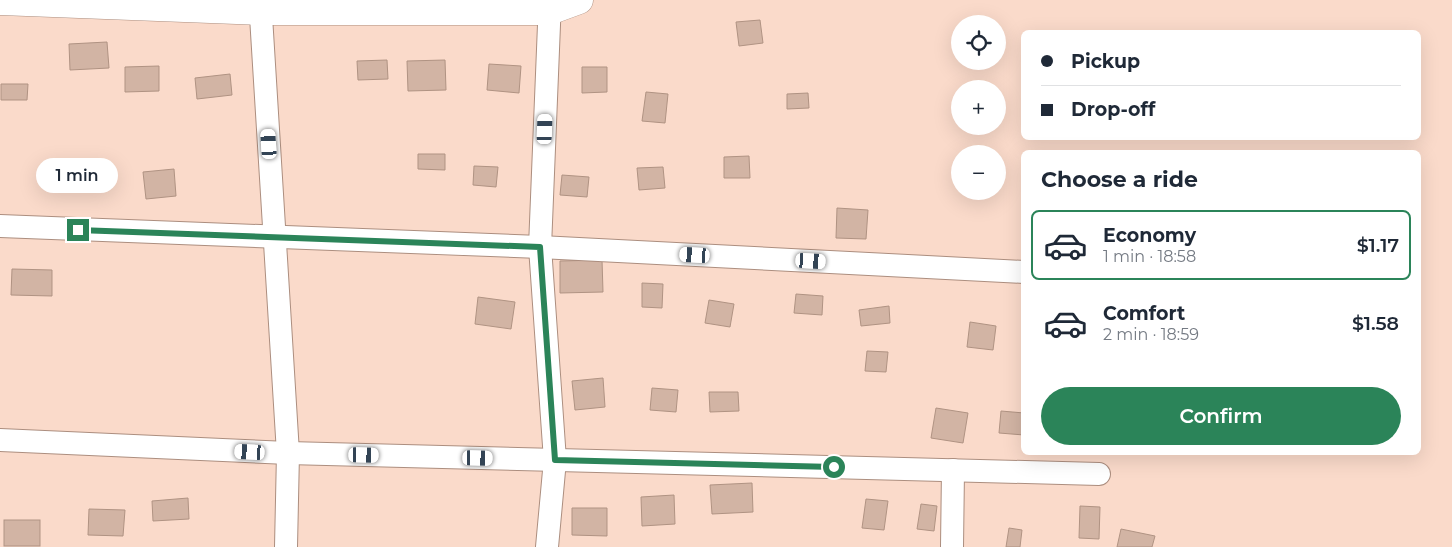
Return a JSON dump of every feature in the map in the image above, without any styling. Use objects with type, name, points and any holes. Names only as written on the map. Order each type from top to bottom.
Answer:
[{"type":"main road","points":[[0,1],[260,6],[549,6],[579,0]]},
{"type":"street","points":[[260,6],[288,453],[286,547]]},
{"type":"street","points":[[547,547],[555,460],[540,247],[549,6]]},
{"type":"street","points":[[0,226],[540,247],[1021,272]]},
{"type":"street","points":[[0,440],[288,453],[1099,474]]},
{"type":"street","points":[[952,547],[953,470]]},
{"type":"building","points":[[760,20],[763,43],[739,46],[736,22]]},
{"type":"building","points":[[107,42],[109,68],[70,70],[69,44]]},
{"type":"building","points":[[387,60],[388,79],[358,80],[357,61]]},
{"type":"building","points":[[445,60],[446,90],[408,91],[407,61]]},
{"type":"building","points":[[489,64],[521,66],[519,93],[487,90]]},
{"type":"building","points":[[159,66],[159,91],[125,92],[125,67]]},
{"type":"building","points":[[582,67],[607,67],[607,92],[582,93]]},
{"type":"building","points":[[230,74],[232,95],[197,99],[195,78]]},
{"type":"building","points":[[1,84],[28,84],[27,100],[1,100]]},
{"type":"building","points":[[646,92],[668,94],[665,123],[642,121]]},
{"type":"building","points":[[808,93],[809,108],[787,109],[787,94]]},
{"type":"building","points":[[418,154],[445,154],[445,170],[418,169]]},
{"type":"building","points":[[749,156],[750,178],[724,178],[724,157]]},
{"type":"building","points":[[474,166],[498,167],[496,187],[473,185]]},
{"type":"building","points":[[663,167],[665,188],[639,190],[637,168]]},
{"type":"building","points":[[174,169],[176,196],[146,199],[143,172]]},
{"type":"building","points":[[562,175],[589,177],[587,197],[560,195]]},
{"type":"building","points":[[837,208],[868,210],[866,239],[836,238]]},
{"type":"building","points":[[602,260],[603,292],[560,293],[560,261]]},
{"type":"building","points":[[12,269],[52,270],[52,296],[11,295]]},
{"type":"building","points":[[642,283],[663,284],[662,308],[642,307]]},
{"type":"building","points":[[796,294],[823,296],[822,315],[794,313]]},
{"type":"building","points":[[478,297],[515,302],[511,329],[475,324]]},
{"type":"building","points":[[709,300],[734,304],[730,327],[705,323]]},
{"type":"building","points":[[889,306],[890,323],[861,326],[859,310]]},
{"type":"building","points":[[970,322],[996,326],[993,350],[967,347]]},
{"type":"building","points":[[867,351],[888,352],[886,372],[865,371]]},
{"type":"building","points":[[603,378],[605,407],[575,410],[572,381]]},
{"type":"building","points":[[652,388],[678,390],[676,412],[650,410]]},
{"type":"building","points":[[709,392],[738,392],[739,411],[710,412]]},
{"type":"building","points":[[936,408],[968,413],[963,443],[931,438]]},
{"type":"building","points":[[1001,411],[1021,413],[1021,435],[999,433]]},
{"type":"building","points":[[752,483],[753,512],[712,514],[710,485]]},
{"type":"building","points":[[674,495],[675,524],[642,526],[641,497]]},
{"type":"building","points":[[188,498],[189,519],[153,521],[152,501]]},
{"type":"building","points":[[866,499],[888,501],[884,530],[862,528]]},
{"type":"building","points":[[921,504],[937,506],[934,531],[917,529]]},
{"type":"building","points":[[1080,506],[1100,507],[1099,539],[1079,538]]},
{"type":"building","points":[[572,508],[607,508],[607,536],[572,535]]},
{"type":"building","points":[[89,509],[125,510],[123,536],[88,535]]},
{"type":"building","points":[[4,520],[40,520],[40,546],[4,546]]},
{"type":"building","points":[[1009,528],[1022,530],[1020,547],[1006,547]]},
{"type":"building","points":[[1121,529],[1155,536],[1152,547],[1117,547]]},
{"type":"route","points":[[78,230],[540,247],[555,460],[834,467]]}]
